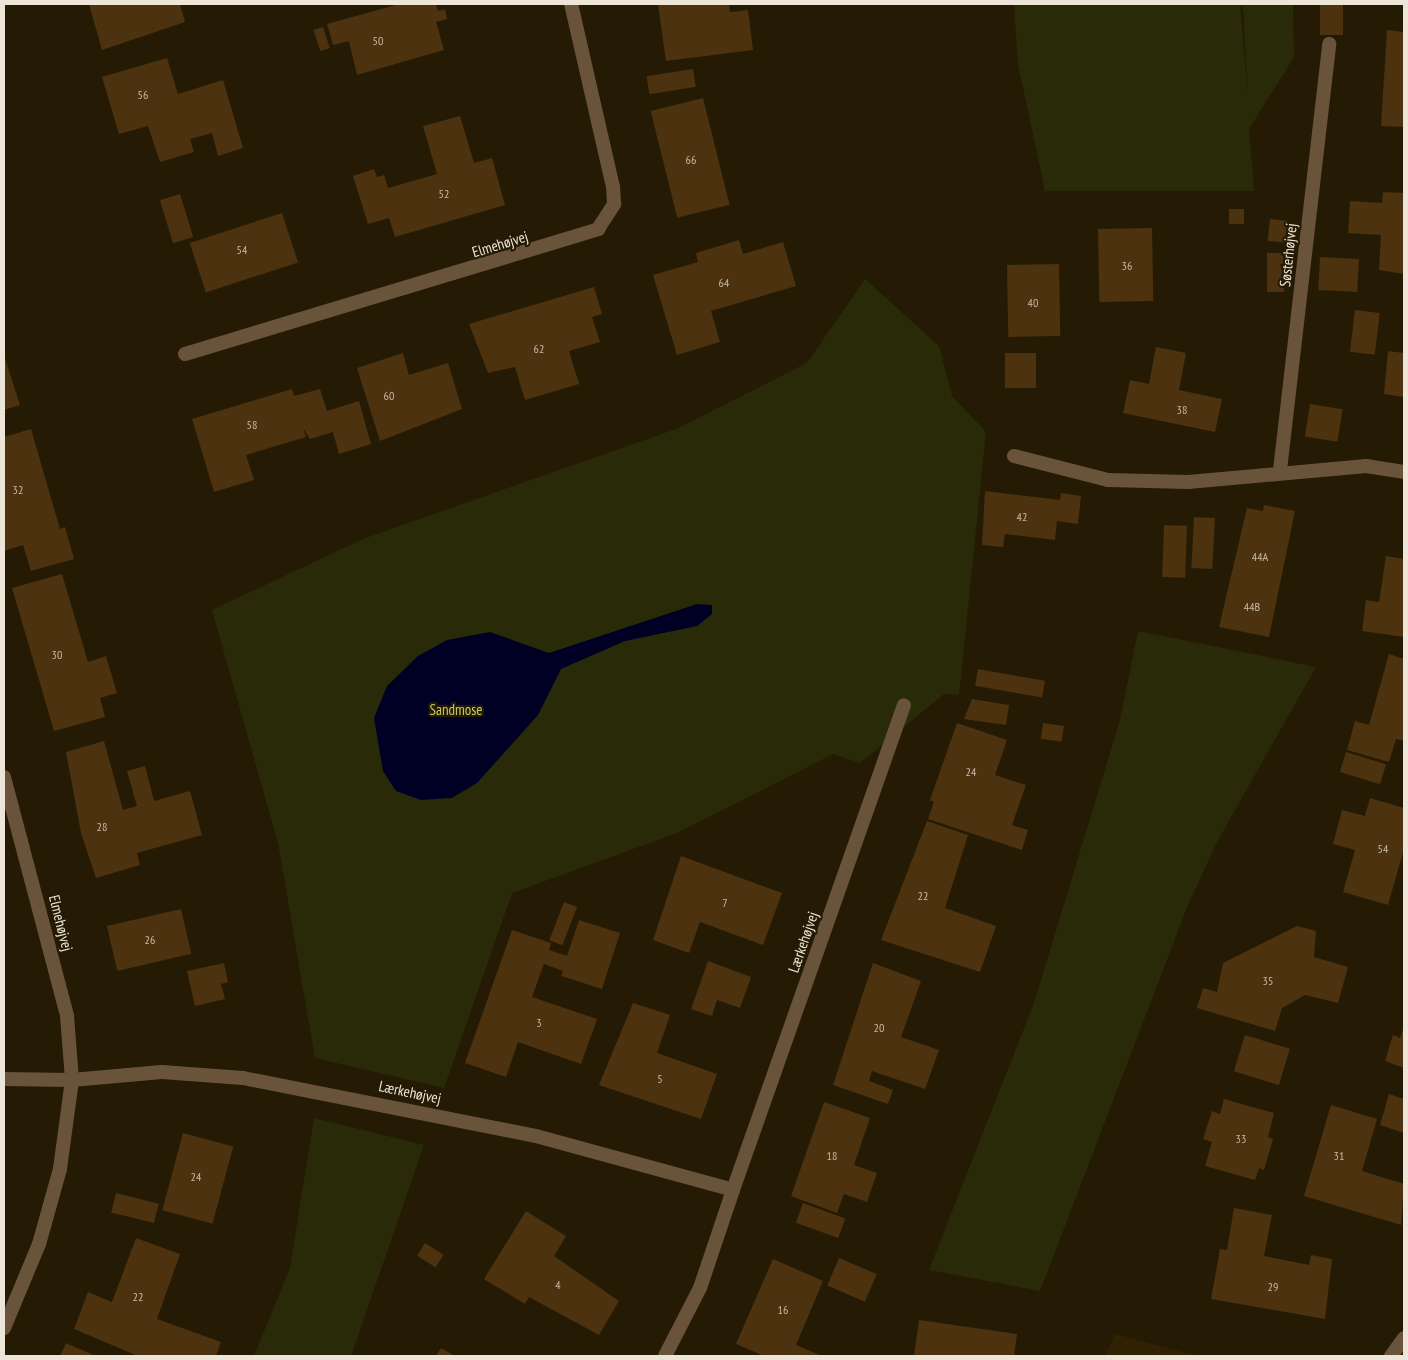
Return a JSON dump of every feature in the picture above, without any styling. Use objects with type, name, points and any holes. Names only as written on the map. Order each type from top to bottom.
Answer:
[{"type":"street","name":"Elmehøjvej","points":[[185,354],[598,228],[614,204],[613,187],[571,4]]},
{"type":"street","name":"Søsterhøjvej","points":[[1280,470],[1329,44]]},
{"type":"street","points":[[1014,456],[1108,480],[1188,482],[1280,470],[1366,466],[1404,472]]},
{"type":"street","name":"Lærkehøjvej","points":[[665,1356],[700,1288],[904,705]]},
{"type":"street","name":"Elmehøjvej","points":[[4,776],[67,1016],[72,1080],[60,1169],[40,1244],[4,1328]]},
{"type":"street","name":"Lærkehøjvej","points":[[72,1080],[162,1072],[243,1078],[361,1098],[536,1136],[733,1190]]},
{"type":"street","points":[[4,1079],[72,1080]]},
{"type":"street","points":[[1391,1356],[1404,1338]]},
{"type":"shaded area","points":[[1115,1334],[1198,1356],[1105,1356]]},
{"type":"green space","points":[[1014,4],[1240,4],[1248,98],[1243,4],[1293,4],[1294,57],[1249,129],[1254,191],[1045,191],[1018,64]]},
{"type":"green space","name":"Sandmose","points":[[865,279],[939,346],[952,396],[986,432],[959,695],[944,694],[860,763],[833,754],[677,833],[512,893],[444,1088],[315,1058],[278,843],[212,610],[363,539],[676,429],[807,363]]},
{"type":"green space","points":[[1138,631],[1316,667],[1217,842],[1188,905],[1040,1291],[929,1270],[1034,1003],[1120,720]]},
{"type":"green space","points":[[314,1118],[424,1145],[351,1356],[254,1356],[290,1268]]},
{"type":"water","points":[[697,604],[712,605],[712,614],[697,626],[625,641],[561,669],[538,715],[477,783],[452,798],[421,800],[396,791],[383,771],[374,718],[387,686],[418,656],[447,640],[490,632],[549,653]]},
{"type":"building","points":[[89,4],[180,4],[185,22],[102,50]]},
{"type":"building","points":[[399,4],[436,4],[438,11],[445,9],[447,19],[436,22],[444,50],[357,75],[349,41],[333,45],[327,24]]},
{"type":"building","points":[[658,4],[729,4],[730,12],[748,10],[753,50],[666,61]]},
{"type":"building","points":[[1320,4],[1343,4],[1343,35],[1320,35]]},
{"type":"building","points":[[323,27],[330,48],[320,51],[313,30]]},
{"type":"building","points":[[1387,30],[1404,32],[1404,127],[1381,126]]},
{"type":"building","points":[[167,58],[178,94],[223,80],[243,148],[218,156],[212,133],[190,139],[194,152],[160,162],[148,126],[119,134],[102,77]]},
{"type":"building","points":[[693,69],[696,87],[649,94],[647,76]]},
{"type":"building","points":[[703,98],[730,205],[677,218],[651,111]]},
{"type":"building","points":[[460,116],[474,163],[492,158],[505,205],[395,237],[389,218],[368,224],[353,176],[374,169],[377,177],[384,175],[388,188],[437,174],[423,126]]},
{"type":"building","points":[[1383,192],[1404,193],[1404,274],[1379,270],[1381,235],[1348,233],[1350,201],[1382,203]]},
{"type":"building","points":[[180,194],[193,237],[173,243],[160,200]]},
{"type":"building","points":[[1229,209],[1244,209],[1244,224],[1229,224]]},
{"type":"building","points":[[282,213],[298,262],[206,292],[190,243]]},
{"type":"building","points":[[1270,219],[1288,221],[1286,243],[1268,241]]},
{"type":"building","points":[[1152,228],[1153,301],[1099,302],[1098,229]]},
{"type":"building","points":[[739,240],[743,254],[783,242],[796,286],[711,311],[720,342],[677,355],[653,275],[698,262],[696,253]]},
{"type":"building","points":[[1267,253],[1284,253],[1284,292],[1267,292]]},
{"type":"building","points":[[1320,257],[1359,259],[1357,292],[1318,290]]},
{"type":"building","points":[[1059,264],[1060,336],[1008,337],[1007,265]]},
{"type":"building","points":[[594,287],[602,314],[592,317],[600,342],[569,351],[579,384],[525,400],[515,367],[488,373],[469,324]]},
{"type":"building","points":[[1355,310],[1380,313],[1375,355],[1350,352]]},
{"type":"building","points":[[1156,347],[1186,353],[1179,390],[1222,399],[1215,432],[1123,413],[1130,380],[1149,384]]},
{"type":"building","points":[[1388,351],[1404,353],[1404,397],[1384,394]]},
{"type":"building","points":[[403,353],[409,375],[448,363],[462,409],[380,441],[357,368]]},
{"type":"building","points":[[1005,353],[1036,353],[1036,388],[1005,388]]},
{"type":"building","points":[[4,355],[20,405],[4,410]]},
{"type":"building","points":[[292,389],[294,396],[320,389],[327,411],[359,401],[371,444],[339,454],[333,432],[310,439],[303,428],[306,437],[246,455],[254,480],[214,492],[192,419]]},
{"type":"building","points":[[1310,404],[1343,409],[1337,442],[1305,437]]},
{"type":"building","points":[[31,429],[60,529],[65,527],[74,559],[31,571],[23,545],[4,551],[4,437]]},
{"type":"building","points":[[985,491],[1060,500],[1061,493],[1081,496],[1078,524],[1057,521],[1055,540],[1005,534],[1003,547],[982,545]]},
{"type":"building","points":[[1264,505],[1295,511],[1269,637],[1219,627],[1247,508],[1263,511]]},
{"type":"building","points":[[1194,517],[1215,518],[1212,569],[1191,568]]},
{"type":"building","points":[[1164,525],[1187,526],[1185,578],[1162,577]]},
{"type":"building","points":[[1386,556],[1404,559],[1404,637],[1362,631],[1366,600],[1379,602]]},
{"type":"building","points":[[62,574],[88,662],[106,656],[117,693],[100,698],[105,717],[54,731],[12,588]]},
{"type":"building","points":[[1389,654],[1404,659],[1404,741],[1396,739],[1389,762],[1347,750],[1355,721],[1369,725]]},
{"type":"building","points":[[978,669],[1045,681],[1042,698],[975,686]]},
{"type":"building","points":[[972,699],[1009,705],[1006,725],[964,719]]},
{"type":"building","points":[[957,723],[1007,740],[995,775],[1026,785],[1012,825],[1028,830],[1022,850],[928,819],[934,802],[930,800]]},
{"type":"building","points":[[1043,723],[1064,726],[1062,742],[1041,739]]},
{"type":"building","points":[[104,741],[123,810],[137,806],[127,771],[145,766],[154,801],[190,791],[202,835],[137,853],[140,865],[96,878],[81,833],[66,752]]},
{"type":"building","points":[[1346,752],[1386,764],[1380,784],[1340,772]]},
{"type":"building","points":[[1370,798],[1404,808],[1404,849],[1388,905],[1343,892],[1355,850],[1333,844],[1342,810],[1365,816]]},
{"type":"building","points":[[927,821],[968,835],[945,908],[996,926],[980,972],[881,940]]},
{"type":"building","points":[[681,856],[782,893],[763,945],[700,922],[689,953],[653,940]]},
{"type":"building","points":[[564,902],[577,907],[562,945],[549,940]]},
{"type":"building","points":[[181,909],[191,954],[117,971],[107,926]]},
{"type":"building","points":[[579,920],[620,933],[602,989],[561,976],[563,971],[544,964],[532,997],[597,1019],[581,1064],[518,1042],[506,1077],[465,1063],[512,930],[551,943],[549,950],[567,956]]},
{"type":"building","points":[[1297,926],[1316,931],[1314,957],[1348,967],[1338,1003],[1305,995],[1282,1008],[1275,1031],[1197,1008],[1203,988],[1217,992],[1223,963]]},
{"type":"building","points":[[708,961],[751,977],[740,1008],[717,1000],[712,1016],[691,1009]]},
{"type":"building","points":[[224,963],[228,982],[221,984],[225,999],[195,1006],[187,971]]},
{"type":"building","points":[[873,963],[921,981],[901,1037],[939,1050],[925,1089],[872,1071],[869,1081],[893,1090],[888,1104],[833,1085]]},
{"type":"building","points":[[633,1003],[670,1015],[657,1053],[717,1074],[701,1119],[599,1085]]},
{"type":"building","points":[[1404,1026],[1404,1068],[1385,1061],[1393,1035],[1400,1038]]},
{"type":"building","points":[[1245,1035],[1290,1049],[1279,1085],[1234,1071]]},
{"type":"building","points":[[1389,1094],[1404,1099],[1404,1133],[1380,1125]]},
{"type":"building","points":[[1224,1099],[1274,1113],[1268,1137],[1273,1139],[1264,1170],[1259,1168],[1255,1180],[1205,1166],[1212,1142],[1203,1139],[1212,1111],[1220,1114]]},
{"type":"building","points":[[824,1102],[870,1118],[854,1165],[877,1173],[867,1202],[844,1194],[837,1213],[791,1196]]},
{"type":"building","points":[[1331,1105],[1377,1119],[1362,1171],[1404,1184],[1401,1225],[1304,1196]]},
{"type":"building","points":[[183,1133],[233,1146],[213,1224],[162,1210]]},
{"type":"building","points":[[116,1193],[159,1204],[154,1223],[111,1212]]},
{"type":"building","points":[[803,1203],[845,1218],[838,1238],[796,1223]]},
{"type":"building","points":[[1234,1208],[1272,1215],[1264,1256],[1309,1265],[1311,1255],[1332,1259],[1325,1319],[1211,1299],[1220,1249],[1227,1250]]},
{"type":"building","points":[[526,1211],[566,1236],[554,1256],[619,1301],[599,1335],[529,1297],[525,1304],[484,1279]]},
{"type":"building","points":[[136,1238],[180,1254],[157,1319],[221,1342],[216,1356],[138,1356],[74,1329],[88,1292],[112,1302]]},
{"type":"building","points":[[425,1243],[444,1255],[436,1267],[417,1256]]},
{"type":"building","points":[[839,1258],[877,1274],[865,1302],[827,1286]]},
{"type":"building","points":[[773,1259],[823,1281],[796,1345],[822,1356],[764,1356],[736,1344]]},
{"type":"building","points":[[919,1320],[1017,1334],[1014,1356],[914,1356]]},
{"type":"building","points":[[66,1343],[96,1356],[60,1356]]},
{"type":"building","points":[[441,1348],[455,1356],[436,1356]]}]
